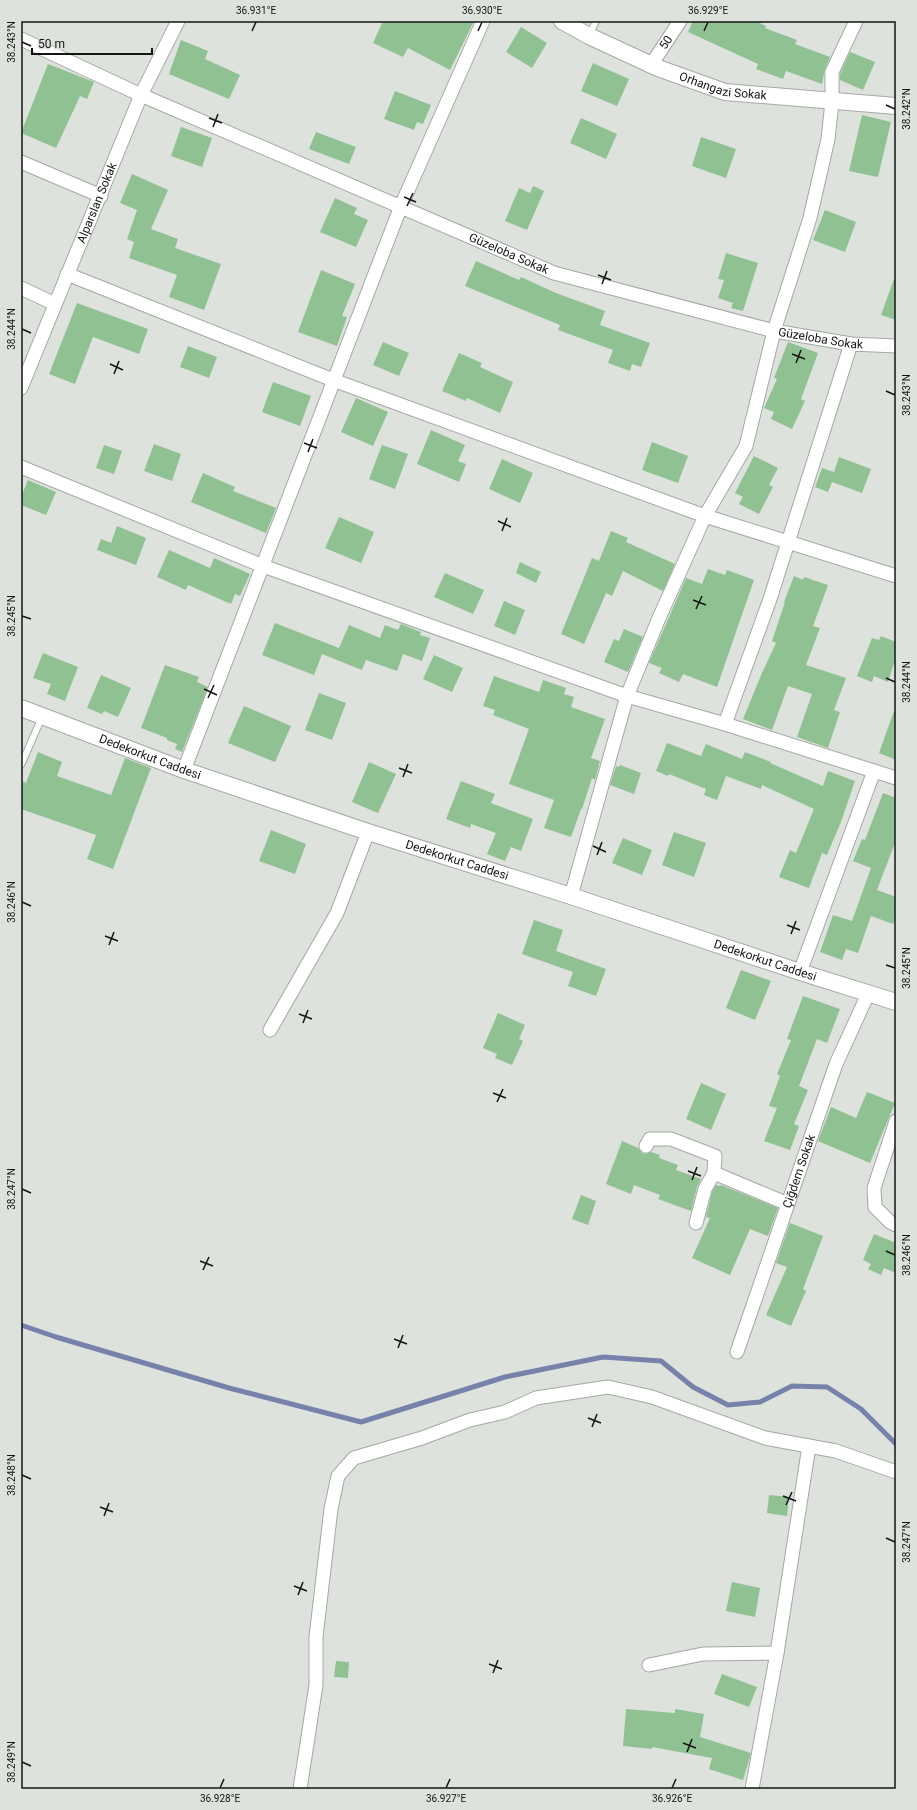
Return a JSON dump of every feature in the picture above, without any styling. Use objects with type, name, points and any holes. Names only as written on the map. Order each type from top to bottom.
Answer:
[{"type":"street","name":"Alparslan Sokak","points":[[21,388],[67,274],[101,196],[141,95],[178,21]]},
{"type":"street","points":[[184,770],[401,206],[482,21]]},
{"type":"street","name":"Orhangazi Sokak","points":[[562,21],[589,36],[651,65],[725,92],[832,102],[896,106]]},
{"type":"street","name":"50","points":[[651,65],[680,21]]},
{"type":"street","points":[[571,896],[627,696],[659,618],[705,516],[746,446],[774,330],[810,218],[828,139],[832,102],[832,72],[856,21]]},
{"type":"street","name":"Güzeloba Sokak","points":[[21,38],[141,95],[554,273],[774,330],[851,344],[896,346]]},
{"type":"street","points":[[21,162],[101,196]]},
{"type":"street","points":[[67,274],[333,380],[705,516],[789,541],[896,576]]},
{"type":"street","points":[[21,288],[55,304]]},
{"type":"street","points":[[725,724],[770,599],[851,344]]},
{"type":"street","points":[[21,467],[263,566],[627,696],[725,724],[896,778]]},
{"type":"street","name":"Dedekorkut Caddesi","points":[[21,708],[184,770],[368,832],[571,896],[800,972],[896,1002]]},
{"type":"street","points":[[800,972],[874,771]]},
{"type":"street","points":[[270,1030],[337,913],[368,832]]},
{"type":"street","name":"Çiğdem Sokak","points":[[737,1352],[836,1064],[868,994]]},
{"type":"street","points":[[896,1121],[874,1188],[875,1207],[890,1222],[896,1225]]},
{"type":"street","points":[[646,1146],[650,1139],[671,1138],[715,1156],[714,1173],[705,1189],[696,1224]]},
{"type":"street","points":[[714,1173],[788,1204]]},
{"type":"street","points":[[300,1789],[316,1685],[316,1637],[331,1509],[338,1476],[354,1458],[422,1438],[470,1420],[505,1412],[536,1398],[608,1388],[652,1397],[765,1438],[836,1451],[896,1472]]},
{"type":"street","points":[[752,1789],[777,1653],[809,1446]]},
{"type":"street","points":[[649,1665],[703,1654],[777,1653]]},
{"type":"lane","points":[[589,36],[596,21]]},
{"type":"lane","points":[[21,765],[42,716]]},
{"type":"building","points":[[383,21],[474,21],[450,70],[408,48],[403,57],[373,43]]},
{"type":"building","points":[[693,21],[755,21],[766,26],[765,28],[797,40],[795,44],[830,57],[825,69],[822,84],[786,71],[783,79],[756,69],[758,64],[688,32]]},
{"type":"building","points":[[521,27],[547,43],[532,68],[506,52]]},
{"type":"building","points":[[181,40],[208,51],[205,59],[240,75],[229,99],[169,74]]},
{"type":"building","points":[[850,52],[875,62],[863,90],[840,80],[840,74]]},
{"type":"building","points":[[593,63],[629,79],[617,106],[581,91]]},
{"type":"building","points":[[48,64],[94,82],[87,99],[80,96],[56,148],[21,133]]},
{"type":"building","points":[[395,91],[431,105],[423,124],[417,122],[414,130],[384,119]]},
{"type":"building","points":[[862,115],[891,122],[878,177],[849,171]]},
{"type":"building","points":[[581,118],[617,134],[606,159],[570,143]]},
{"type":"building","points":[[181,127],[212,138],[202,167],[171,156]]},
{"type":"building","points":[[316,132],[356,147],[349,164],[309,149]]},
{"type":"building","points":[[701,137],[736,149],[726,178],[692,166]]},
{"type":"building","points":[[132,174],[168,190],[151,229],[178,239],[175,248],[221,264],[204,310],[169,297],[177,275],[129,258],[134,242],[127,239],[137,210],[120,203]]},
{"type":"building","points":[[533,186],[544,191],[527,230],[505,221],[519,188],[530,193]]},
{"type":"building","points":[[335,198],[357,208],[354,214],[368,220],[356,247],[320,232]]},
{"type":"building","points":[[825,210],[856,222],[845,252],[813,240]]},
{"type":"building","points":[[726,253],[758,263],[743,311],[731,308],[733,303],[718,298],[724,280],[718,279]]},
{"type":"building","points":[[476,261],[519,280],[521,277],[556,293],[605,311],[600,325],[650,343],[641,367],[632,364],[630,371],[608,363],[613,350],[558,330],[560,325],[465,286]]},
{"type":"building","points":[[321,270],[355,284],[342,316],[347,317],[337,346],[298,332]]},
{"type":"building","points":[[894,279],[896,279],[896,320],[881,315]]},
{"type":"building","points":[[77,303],[148,329],[139,354],[93,337],[75,384],[49,374]]},
{"type":"building","points":[[383,342],[409,353],[399,376],[373,365]]},
{"type":"building","points":[[788,342],[818,353],[801,399],[805,401],[792,429],[771,419],[774,412],[764,408],[777,379],[774,378]]},
{"type":"building","points":[[188,346],[217,357],[209,378],[180,367]]},
{"type":"building","points":[[459,353],[482,363],[480,367],[513,382],[500,413],[467,398],[466,401],[442,391]]},
{"type":"building","points":[[273,382],[311,396],[300,426],[262,412]]},
{"type":"building","points":[[356,398],[388,412],[373,446],[341,432]]},
{"type":"building","points":[[431,430],[465,445],[458,461],[466,464],[459,482],[417,464]]},
{"type":"building","points":[[652,442],[688,456],[678,483],[642,470]]},
{"type":"building","points":[[154,444],[181,454],[172,481],[144,471]]},
{"type":"building","points":[[104,445],[122,451],[114,474],[96,468]]},
{"type":"building","points":[[382,445],[408,454],[395,489],[369,479]]},
{"type":"building","points":[[754,456],[778,468],[769,485],[773,487],[759,514],[739,504],[743,497],[735,493]]},
{"type":"building","points":[[839,457],[871,469],[862,493],[832,482],[828,492],[815,487],[822,468],[834,472]]},
{"type":"building","points":[[502,459],[533,473],[520,503],[489,489]]},
{"type":"building","points":[[203,473],[235,487],[233,491],[276,508],[266,533],[191,502]]},
{"type":"building","points":[[28,480],[56,492],[46,515],[21,505],[21,497]]},
{"type":"building","points":[[339,517],[374,532],[361,563],[325,548]]},
{"type":"building","points":[[117,526],[146,538],[136,565],[97,550],[101,539],[111,543]]},
{"type":"building","points":[[611,531],[628,538],[626,542],[675,564],[663,591],[623,571],[612,596],[606,593],[584,644],[561,634],[592,558],[599,561]]},
{"type":"building","points":[[169,550],[210,568],[214,558],[250,574],[240,596],[235,594],[231,604],[188,585],[186,590],[157,577]]},
{"type":"building","points":[[520,562],[541,572],[536,583],[516,573]]},
{"type":"building","points":[[708,569],[725,575],[727,570],[754,580],[717,687],[683,674],[679,682],[659,673],[662,668],[649,663],[686,578],[702,584]]},
{"type":"building","points":[[445,573],[484,590],[473,614],[434,597]]},
{"type":"building","points":[[794,576],[803,580],[804,577],[828,585],[813,626],[820,628],[806,665],[846,678],[834,710],[840,712],[828,748],[797,737],[812,694],[788,686],[772,730],[743,719],[776,643],[772,641]]},
{"type":"building","points":[[504,601],[525,610],[515,635],[494,626]]},
{"type":"building","points":[[275,623],[339,648],[349,625],[380,638],[385,625],[398,630],[401,624],[421,632],[420,635],[430,638],[422,661],[403,654],[397,671],[366,660],[362,670],[322,654],[314,675],[262,655]]},
{"type":"building","points":[[624,629],[643,637],[628,672],[604,662],[614,639],[619,641]]},
{"type":"building","points":[[881,636],[896,642],[896,657],[888,682],[874,676],[872,682],[857,676],[872,638],[879,640]]},
{"type":"building","points":[[43,653],[78,667],[65,701],[47,694],[51,684],[33,678]]},
{"type":"building","points":[[434,655],[463,668],[452,692],[423,679]]},
{"type":"building","points":[[165,665],[199,677],[197,682],[208,687],[182,752],[175,749],[177,744],[167,740],[167,738],[141,728]]},
{"type":"building","points":[[101,675],[131,688],[118,717],[104,711],[102,714],[87,708]]},
{"type":"building","points":[[494,676],[539,692],[543,680],[566,688],[564,694],[574,697],[571,707],[605,719],[591,758],[600,761],[595,780],[592,778],[571,837],[544,828],[554,800],[509,784],[529,729],[493,715],[495,710],[483,706]]},
{"type":"building","points":[[319,693],[346,703],[332,740],[305,730]]},
{"type":"building","points":[[244,706],[291,726],[275,762],[228,743]]},
{"type":"building","points":[[894,711],[896,711],[896,760],[879,753]]},
{"type":"building","points":[[667,743],[701,756],[706,744],[742,759],[745,752],[771,762],[770,763],[823,786],[828,771],[855,781],[841,822],[827,855],[822,853],[809,888],[779,877],[790,850],[796,853],[814,809],[762,785],[761,789],[726,776],[717,800],[704,795],[706,789],[669,774],[668,776],[656,771]]},
{"type":"building","points":[[38,752],[62,762],[57,776],[111,795],[125,758],[151,768],[113,869],[87,859],[96,835],[21,809],[21,781],[26,783]]},
{"type":"building","points":[[369,762],[396,774],[378,813],[352,802]]},
{"type":"building","points":[[620,765],[641,773],[634,794],[610,785],[616,766],[619,767]]},
{"type":"building","points":[[461,781],[495,794],[491,803],[533,819],[521,851],[511,847],[505,861],[487,854],[496,833],[471,824],[470,828],[446,819]]},
{"type":"building","points":[[883,793],[896,798],[896,840],[877,890],[896,897],[896,916],[893,924],[871,916],[858,953],[846,949],[842,960],[820,952],[833,915],[852,921],[871,868],[853,861],[862,839],[865,840]]},
{"type":"building","points":[[271,830],[306,844],[295,874],[259,861]]},
{"type":"building","points":[[674,832],[706,843],[694,877],[662,865]]},
{"type":"building","points":[[623,838],[652,850],[642,875],[612,863]]},
{"type":"building","points":[[534,920],[563,930],[556,951],[606,969],[596,996],[568,986],[573,972],[522,954]]},
{"type":"building","points":[[741,970],[771,981],[755,1020],[726,1008]]},
{"type":"building","points":[[803,996],[840,1009],[827,1043],[817,1039],[799,1086],[808,1090],[794,1124],[799,1126],[790,1150],[764,1141],[777,1108],[769,1106],[780,1076],[777,1074],[791,1040],[787,1039]]},
{"type":"building","points":[[498,1013],[525,1025],[519,1039],[523,1041],[512,1065],[495,1058],[497,1054],[483,1048]]},
{"type":"building","points":[[701,1083],[726,1094],[711,1130],[686,1119]]},
{"type":"building","points":[[867,1092],[895,1103],[870,1163],[818,1141],[831,1107],[856,1118]]},
{"type":"building","points":[[622,1141],[638,1148],[642,1153],[646,1154],[651,1152],[660,1155],[659,1158],[678,1165],[676,1170],[701,1179],[697,1187],[691,1211],[658,1199],[660,1195],[634,1185],[631,1194],[606,1184]]},
{"type":"building","points":[[716,1185],[721,1185],[778,1208],[768,1236],[750,1229],[730,1275],[692,1258],[710,1218],[706,1217],[712,1192]]},
{"type":"building","points":[[581,1195],[596,1201],[588,1225],[572,1219]]},
{"type":"building","points":[[790,1223],[823,1236],[803,1289],[806,1291],[791,1326],[766,1315],[787,1267],[776,1263]]},
{"type":"building","points":[[874,1234],[896,1243],[896,1273],[884,1268],[881,1275],[868,1269],[871,1264],[863,1260]]},
{"type":"building","points":[[769,1495],[789,1497],[787,1516],[767,1513]]},
{"type":"building","points":[[732,1582],[760,1588],[755,1617],[726,1611]]},
{"type":"building","points":[[336,1661],[349,1662],[348,1678],[334,1677]]},
{"type":"building","points":[[722,1674],[757,1687],[749,1707],[714,1694]]},
{"type":"building","points":[[626,1709],[675,1713],[675,1709],[704,1714],[700,1737],[751,1753],[743,1780],[709,1769],[712,1758],[652,1747],[652,1749],[623,1746]]},
{"type":"waterway","points":[[21,1325],[56,1337],[229,1388],[361,1422],[505,1377],[603,1357],[661,1361],[693,1387],[728,1405],[760,1402],[792,1386],[827,1387],[861,1409],[896,1444]]}]
